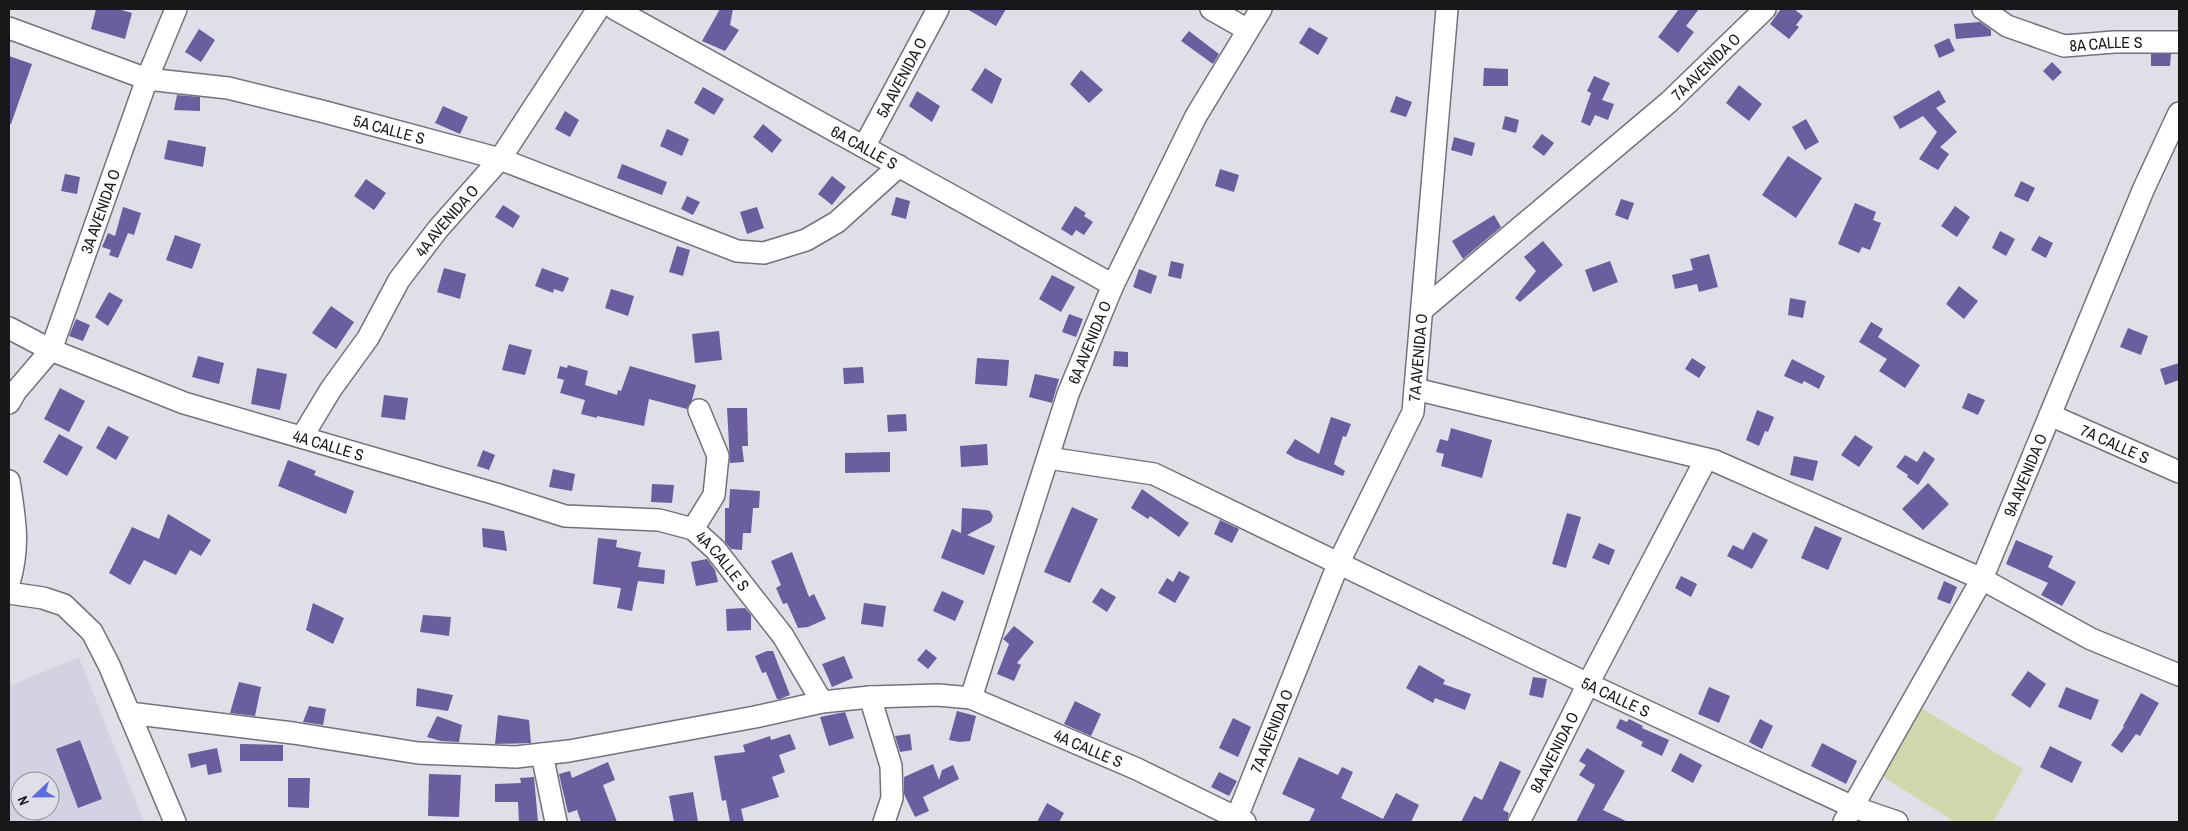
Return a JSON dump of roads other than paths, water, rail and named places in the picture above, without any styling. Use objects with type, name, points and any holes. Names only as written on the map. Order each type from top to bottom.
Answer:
[{"type":"street","name":"3A AVENIDA O","points":[[9,404],[16,392],[52,350],[148,79],[176,9]]},
{"type":"street","name":"4A AVENIDA O","points":[[302,437],[331,389],[368,338],[399,280],[438,229],[500,159],[598,9]]},
{"type":"street","name":"6A CALLE S","points":[[615,9],[1114,285]]},
{"type":"street","name":"5A AVENIDA O","points":[[864,147],[938,9]]},
{"type":"street","points":[[1212,9],[1248,30]]},
{"type":"street","name":"6A AVENIDA O","points":[[971,698],[1068,394],[1114,285],[1196,116],[1261,9]]},
{"type":"street","points":[[1422,310],[1447,9]]},
{"type":"street","name":"7A AVENIDA O","points":[[1239,821],[1339,562],[1413,412],[1422,310],[1670,102],[1765,9]]},
{"type":"street","name":"8A CALLE S","points":[[1983,9],[2007,26],[2064,46],[2114,42],[2179,42]]},
{"type":"street","name":"5A CALLE S","points":[[9,28],[148,79],[228,88],[500,159],[737,251],[764,253],[806,240],[837,222],[899,166]]},
{"type":"street","name":"9A AVENIDA O","points":[[1848,815],[1982,579],[2144,188],[2179,112]]},
{"type":"street","name":"4A CALLE S","points":[[9,328],[52,350],[184,403],[565,516],[659,520],[693,529],[715,549],[783,636],[822,702],[870,696],[938,695],[971,698],[1050,734],[1137,769],[1239,821]]},
{"type":"street","points":[[1415,389],[1715,461],[1982,579],[2091,639],[2179,675]]},
{"type":"street","points":[[693,529],[714,495],[718,456],[699,410]]},
{"type":"street","name":"7A CALLE S","points":[[2050,415],[2179,472]]},
{"type":"street","name":"5A CALLE S","points":[[1048,458],[1154,474],[1588,684],[1848,815],[1897,822]]},
{"type":"street","name":"8A AVENIDA O","points":[[1519,822],[1588,684],[1706,459]]},
{"type":"street","points":[[9,481],[16,529],[14,565],[9,583]]},
{"type":"street","points":[[9,593],[55,601],[64,605],[82,620],[99,645],[174,822]]},
{"type":"street","points":[[870,696],[891,766],[892,798],[884,822]]},
{"type":"street","points":[[129,713],[293,733],[418,753],[516,758],[755,717],[822,702]]},
{"type":"street","points":[[542,754],[556,822]]}]
